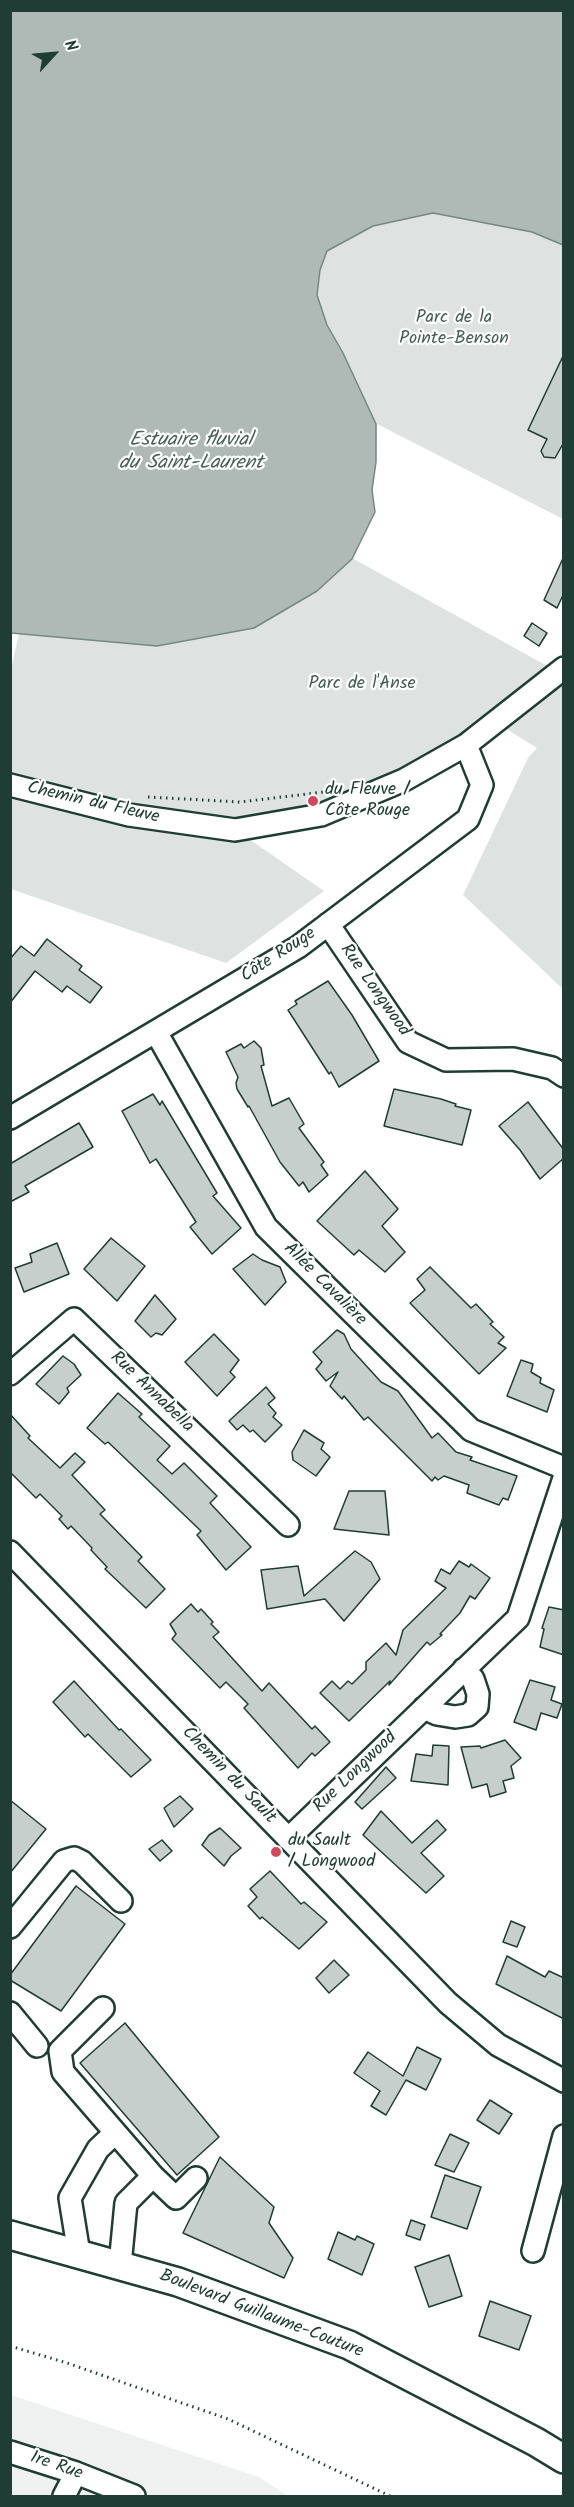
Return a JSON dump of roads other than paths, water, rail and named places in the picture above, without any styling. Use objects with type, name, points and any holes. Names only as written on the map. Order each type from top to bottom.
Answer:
[{"type":"main road","name":"Boulevard Guillaume-Couture","points":[[10,2235],[178,2282],[349,2345],[536,2442],[564,2459]]},
{"type":"street","name":"Chemin du Fleuve","points":[[10,785],[129,815],[235,830],[321,815],[404,780],[466,745],[564,668]]},
{"type":"street","name":"Côte Rouge","points":[[13,1113],[156,1032],[298,947],[468,819],[482,785],[466,745]]},
{"type":"street","name":"Rue Longwood","points":[[328,924],[408,1042],[446,1060],[513,1059],[552,1068],[564,1076]]},
{"type":"street","name":"Allée Cavalière","points":[[156,1032],[266,1227],[471,1430],[564,1468]]},
{"type":"street","name":"Rue Annabella","points":[[10,1374],[74,1319],[288,1525]]},
{"type":"street","name":"Rue Longwood","points":[[288,1839],[518,1617],[564,1478]]},
{"type":"street","name":"Chemin du Sault","points":[[10,1552],[448,2003],[498,2045],[564,2081]]},
{"type":"street","points":[[424,1708],[446,1716],[468,1715],[477,1707],[478,1694],[473,1679],[464,1669]]},
{"type":"street","points":[[10,1927],[64,1861],[74,1858],[82,1862],[121,1901]]},
{"type":"street","points":[[103,2008],[60,2051],[63,2072],[153,2176],[176,2198],[196,2178]]},
{"type":"street","points":[[10,2013],[37,2046]]},
{"type":"street","points":[[79,2254],[70,2198],[98,2149],[116,2133]]},
{"type":"street","points":[[533,2251],[564,2136]]},
{"type":"street","points":[[120,2265],[126,2203],[153,2176]]},
{"type":"street","name":"1re Rue","points":[[10,2452],[76,2473],[134,2496]]},
{"type":"street","points":[[64,2496],[76,2473]]},
{"type":"water","name":"Estuaire fluvial du Saint-Laurent","points":[[10,11],[563,11],[563,245],[532,232],[433,213],[373,226],[327,251],[320,270],[317,295],[327,325],[343,353],[376,424],[376,462],[372,490],[375,512],[352,559],[317,591],[254,628],[157,646],[11,633]]},
{"type":"place","name":"du Fleuve / Côte Rouge","points":[[313,801]]},
{"type":"place","name":"du Sault / Longwood","points":[[276,1852]]},
{"type":"park label","name":"Parc de la Pointe-Benson","points":[[454,329]]},
{"type":"park label","name":"Parc de l'Anse","points":[[362,685]]}]
